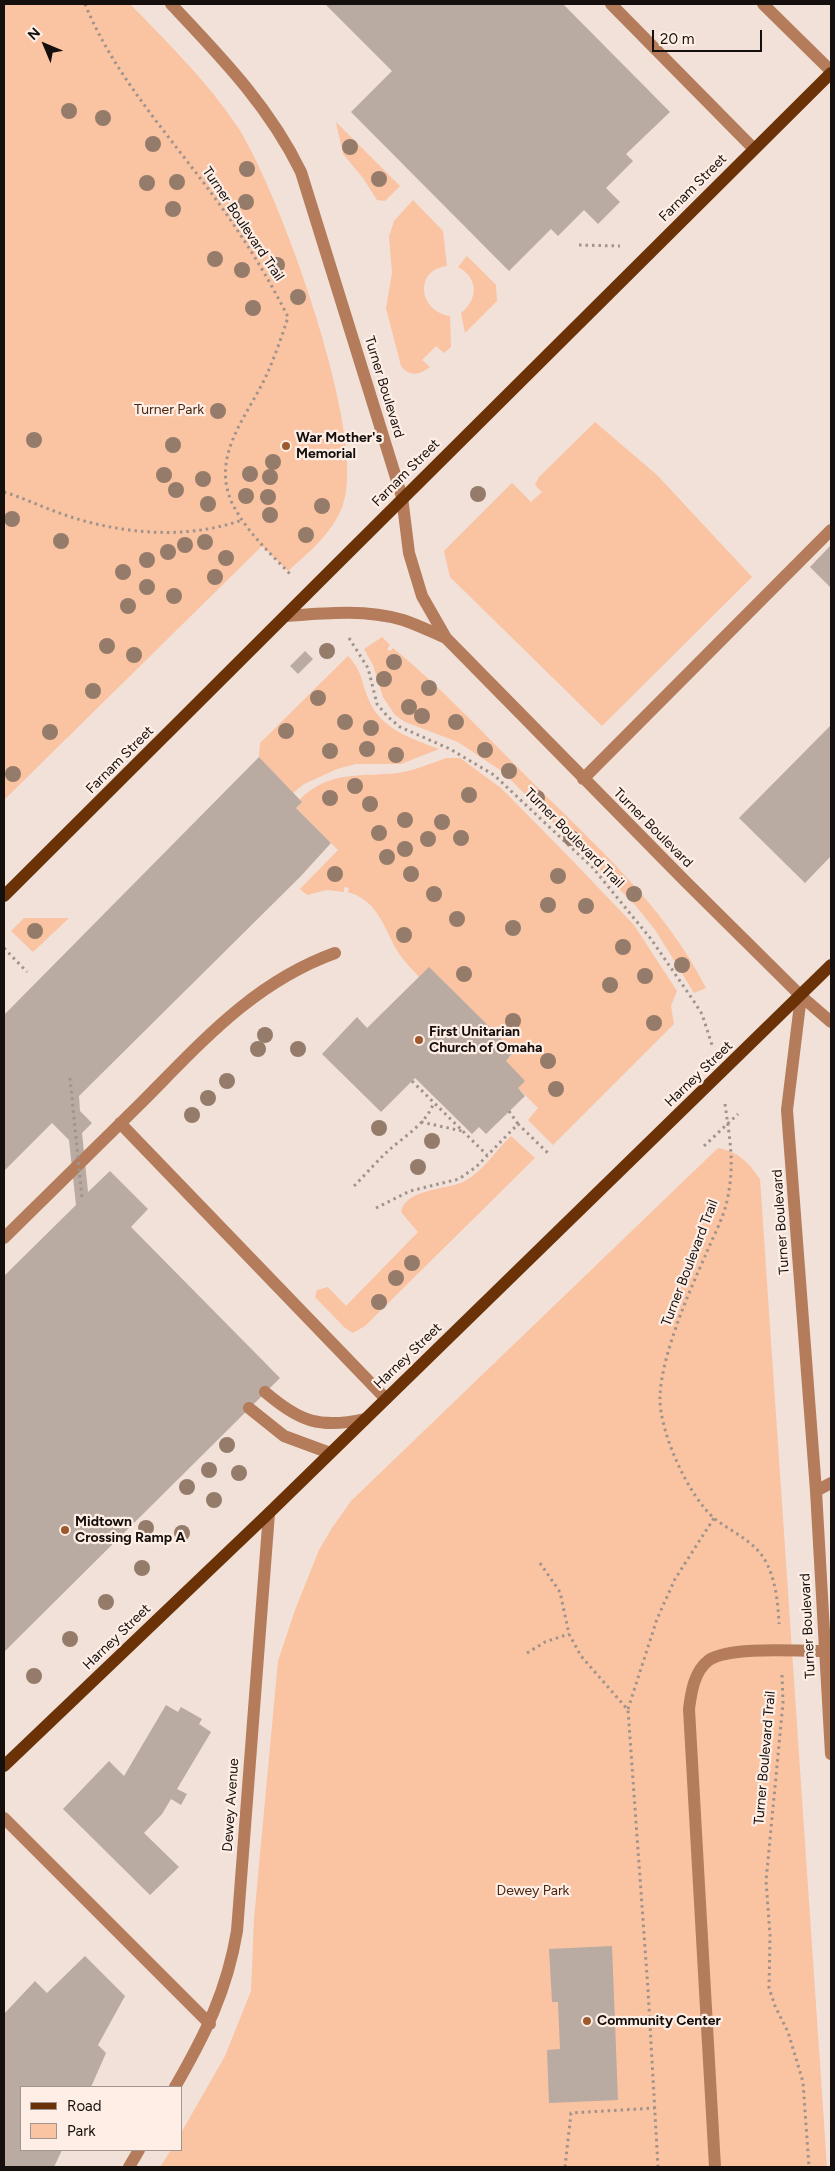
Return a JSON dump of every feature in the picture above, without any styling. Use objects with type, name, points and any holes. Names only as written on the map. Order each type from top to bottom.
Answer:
[{"type":"main road","name":"Farnam Street","points":[[4,896],[287,616],[402,497],[831,72]]},
{"type":"main road","name":"Harney Street","points":[[4,1766],[269,1513],[831,965]]},
{"type":"street","name":"Turner Boulevard","points":[[171,4],[258,101],[277,128],[300,172],[402,497],[409,553],[422,596],[446,638],[583,779],[801,996],[788,1110],[816,1491],[831,1754]]},
{"type":"street","points":[[611,4],[754,149]]},
{"type":"street","points":[[763,4],[831,72]]},
{"type":"street","points":[[583,779],[831,530]]},
{"type":"street","points":[[287,616],[326,612],[363,614],[402,620],[446,638]]},
{"type":"street","points":[[4,1238],[222,1021],[280,977],[307,963],[335,953]]},
{"type":"street","points":[[801,996],[831,1022]]},
{"type":"street","points":[[120,1123],[386,1399]]},
{"type":"street","points":[[265,1392],[284,1408],[312,1422],[328,1425],[365,1419]]},
{"type":"street","points":[[249,1408],[284,1436],[330,1453]]},
{"type":"street","points":[[816,1491],[831,1483]]},
{"type":"street","name":"Dewey Avenue","points":[[176,2086],[210,2024],[221,1998],[232,1960],[236,1931],[269,1513]]},
{"type":"street","points":[[715,2167],[689,1709],[692,1688],[698,1674],[709,1660],[739,1652],[824,1651]]},
{"type":"street","points":[[4,1818],[210,2024]]},
{"type":"street","points":[[129,2167],[138,2151]]},
{"type":"path","name":"Turner Boulevard Trail","points":[[85,4],[106,48],[239,232],[273,287],[288,317],[267,375],[231,440],[226,465],[227,484],[232,503],[242,520],[262,546],[288,572]]},
{"type":"path","points":[[579,245],[625,246]]},
{"type":"path","points":[[4,492],[65,515],[101,525],[138,531],[205,530],[220,528],[242,520]]},
{"type":"path","name":"Turner Boulevard Trail","points":[[346,635],[368,668],[377,704],[388,717],[400,727],[450,749],[494,775],[593,868],[626,907],[702,1014],[721,1073],[733,1151],[726,1203],[687,1296],[665,1366],[660,1397],[664,1426],[686,1480],[701,1503],[714,1518],[752,1543],[765,1561],[773,1578],[781,1651],[783,1703],[766,1881],[770,1935],[769,1988],[775,2006],[788,2032],[803,2082],[808,2167]]},
{"type":"path","points":[[4,948],[27,972]]},
{"type":"path","points":[[70,1078],[82,1198]]},
{"type":"path","points":[[412,1081],[487,1155]]},
{"type":"path","points":[[354,1186],[388,1151],[421,1122],[431,1110],[434,1102]]},
{"type":"path","points":[[509,1111],[518,1124],[550,1155]]},
{"type":"path","points":[[704,1146],[738,1114]]},
{"type":"path","points":[[421,1122],[463,1131]]},
{"type":"path","points":[[376,1208],[410,1191],[459,1179],[476,1167],[518,1124]]},
{"type":"path","points":[[658,2167],[628,1710],[658,1618],[675,1579],[714,1518]]},
{"type":"path","points":[[540,1563],[560,1592],[569,1634],[581,1656],[628,1710]]},
{"type":"path","points":[[527,1653],[545,1642],[569,1634]]},
{"type":"path","points":[[565,2167],[571,2114],[655,2108]]},
{"type":"green space","name":"Turner Park","points":[[4,4],[130,4],[186,62],[225,109],[254,157],[275,202],[315,313],[332,372],[343,426],[348,472],[343,505],[333,525],[312,549],[288,571],[262,546],[4,800]]},
{"type":"green space","points":[[336,122],[400,186],[385,201],[377,200],[363,178],[343,154]]},
{"type":"green space","points":[[413,200],[443,231],[447,266],[436,269],[429,275],[425,282],[424,291],[431,307],[439,313],[450,316],[451,347],[444,353],[436,346],[422,360],[430,367],[423,372],[415,374],[404,370],[401,366],[386,308],[392,273],[389,237],[394,221]]},
{"type":"green space","points":[[467,256],[496,285],[497,301],[465,333],[461,313],[471,302],[474,289],[470,277],[458,267]]},
{"type":"green space","points":[[595,422],[657,475],[752,577],[602,726],[450,577],[444,551],[512,483],[531,502],[542,492],[535,485],[539,477]]},
{"type":"green space","points":[[382,637],[390,645],[387,649],[390,651],[393,648],[446,695],[603,852],[670,929],[706,988],[694,993],[656,931],[636,906],[503,772],[458,742],[405,722],[395,715],[383,697],[373,665],[364,649]]},
{"type":"green space","points":[[348,656],[359,671],[368,698],[380,718],[397,731],[439,749],[401,764],[356,764],[337,769],[304,784],[293,793],[259,757],[260,743]]},
{"type":"green space","points":[[446,758],[460,758],[501,788],[634,925],[677,991],[671,1006],[674,1024],[553,1145],[528,1120],[538,1108],[518,1088],[506,1061],[514,1051],[429,968],[419,977],[397,951],[378,914],[372,907],[358,896],[348,892],[349,888],[344,887],[344,892],[327,890],[307,895],[300,889],[338,850],[296,808],[302,802],[299,800],[310,790],[333,779],[358,775],[398,773],[416,769]]},
{"type":"green space","points":[[24,918],[69,918],[33,952],[11,931]]},
{"type":"green space","points":[[511,1136],[535,1158],[365,1326],[353,1333],[344,1327],[315,1297],[317,1290],[328,1287],[346,1306],[418,1232],[401,1212],[404,1204],[427,1191],[455,1185],[470,1178],[483,1167]]},
{"type":"green space","name":"Dewey Park","points":[[718,1148],[737,1155],[760,1179],[827,2167],[160,2167],[170,2151],[182,2151],[182,2131],[225,2056],[251,1991],[254,1919],[278,1661],[295,1610],[319,1550],[351,1501]]},
{"type":"building","points":[[325,4],[563,4],[670,112],[626,154],[633,161],[606,188],[620,202],[598,224],[584,210],[558,236],[551,229],[509,271],[351,112],[392,71]]},
{"type":"building","points":[[831,545],[831,588],[810,567]]},
{"type":"building","points":[[305,651],[313,659],[298,674],[290,666]]},
{"type":"building","points":[[831,725],[831,856],[805,883],[739,818]]},
{"type":"building","points":[[259,757],[302,802],[296,808],[331,843],[301,876],[79,1096],[80,1111],[92,1123],[82,1133],[88,1192],[110,1171],[148,1209],[131,1227],[280,1378],[4,1652],[4,1276],[76,1205],[69,1140],[52,1123],[4,1171],[4,1015]]},
{"type":"building","name":"First Unitarian Church of Omaha","points":[[429,967],[514,1051],[506,1061],[525,1081],[518,1088],[525,1096],[486,1134],[479,1127],[472,1134],[415,1078],[381,1112],[322,1054],[357,1017],[367,1028]]},
{"type":"building","points":[[166,1705],[178,1712],[181,1707],[202,1719],[199,1724],[211,1732],[177,1789],[187,1794],[181,1805],[171,1799],[162,1814],[144,1833],[179,1867],[150,1895],[63,1809],[109,1761],[124,1776]]},
{"type":"building","name":"Community Center","points":[[612,1946],[618,2100],[549,2103],[547,2050],[560,2049],[558,2002],[552,2002],[549,1949]]},
{"type":"building","points":[[85,1956],[125,1996],[98,2045],[106,2053],[91,2086],[20,2086],[20,2151],[62,2151],[54,2167],[4,2167],[4,2014],[35,1981],[47,1993]]},
{"type":"place","name":"War Mother's Memorial","points":[[286,446]]},
{"type":"place","name":"First Unitarian Church of Omaha","points":[[419,1040]]},
{"type":"place","name":"Midtown Crossing Ramp A","points":[[65,1530]]},
{"type":"place","name":"Community Center","points":[[587,2021]]}]
